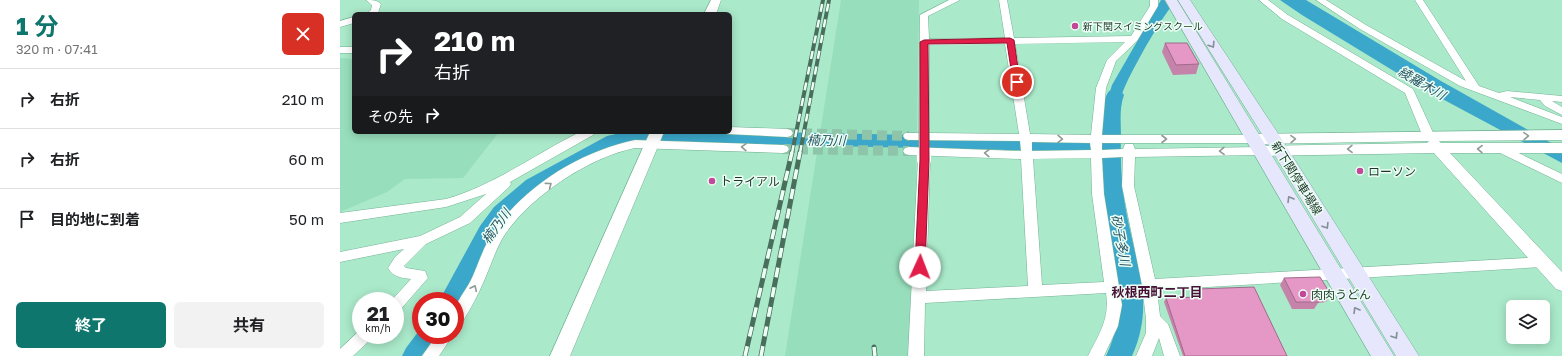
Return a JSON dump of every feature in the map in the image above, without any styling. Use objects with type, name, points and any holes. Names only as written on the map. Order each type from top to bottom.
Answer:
[{"type":"main road","name":"新下関停車場線","points":[[1180,2],[1267,145],[1356,274],[1408,356]]},
{"type":"main road","name":"新下関停車場線","points":[[1267,145],[1335,275],[1383,356]]},
{"type":"street","points":[[370,0],[377,4],[373,12]]},
{"type":"street","points":[[711,12],[716,0]]},
{"type":"street","points":[[916,356],[924,160],[924,15],[956,0]]},
{"type":"street","points":[[1003,0],[1026,146],[1035,292]]},
{"type":"street","points":[[1096,356],[1111,326],[1115,306],[1098,194],[1097,146],[1101,88],[1112,60],[1134,39],[1154,6],[1154,0]]},
{"type":"street","points":[[1263,0],[1285,17],[1350,57],[1409,90],[1433,143],[1562,284]]},
{"type":"street","points":[[1320,0],[1363,27],[1464,84],[1562,121]]},
{"type":"street","points":[[1420,0],[1476,89]]},
{"type":"street","points":[[340,24],[352,21]]},
{"type":"street","points":[[924,42],[1134,39]]},
{"type":"street","points":[[340,50],[352,50]]},
{"type":"street","points":[[1497,97],[1507,94],[1562,99]]},
{"type":"street","points":[[1543,97],[1549,104],[1562,112]]},
{"type":"street","points":[[732,131],[787,133]]},
{"type":"street","points":[[340,218],[457,201],[508,179],[585,134]]},
{"type":"street","points":[[910,136],[1026,146],[1097,146],[1127,154],[1267,145],[1433,143],[1519,149],[1561,140]]},
{"type":"street","points":[[1433,143],[1495,136],[1561,140]]},
{"type":"street","points":[[464,306],[487,256],[500,232],[517,212],[558,178],[609,149],[654,138],[783,149]]},
{"type":"street","points":[[560,356],[654,138]]},
{"type":"street","points":[[909,151],[1026,146],[1097,146],[1127,139],[1267,145]]},
{"type":"street","points":[[1127,139],[1128,186],[1148,285],[1153,319],[1153,333],[1144,356]]},
{"type":"street","points":[[1502,149],[1562,179]]},
{"type":"street","points":[[340,257],[423,240],[465,220],[503,187],[508,179]]},
{"type":"street","points":[[404,296],[420,278],[420,275],[403,273],[395,268],[400,261],[423,240]]},
{"type":"street","points":[[1148,285],[1542,262]]},
{"type":"street","points":[[919,297],[1112,287]]},
{"type":"street","points":[[1153,319],[1163,328],[1172,356]]},
{"type":"street","points":[[343,356],[356,344]]},
{"type":"street","points":[[430,356],[439,344]]},
{"type":"shaded area","points":[[841,0],[919,0],[915,254],[910,356],[785,356]]},
{"type":"shaded area","points":[[340,58],[352,59],[352,134],[497,134],[463,178],[405,179],[387,192],[340,212]]},
{"type":"water","points":[[1161,0],[1177,0],[1160,22],[1131,74],[1119,102],[1115,123],[1103,121],[1105,108],[1112,85]]},
{"type":"water","name":"綾羅木川","points":[[1280,0],[1306,0],[1441,81],[1562,149],[1562,163],[1420,87]]},
{"type":"building","points":[[1165,43],[1187,43],[1199,64],[1176,65]]},
{"type":"building","points":[[1320,277],[1331,295],[1317,296],[1319,302],[1296,302],[1284,278]]},
{"type":"building","points":[[1254,287],[1287,356],[1185,356],[1166,298],[1200,297],[1197,289]]},
{"type":"waterway","name":"砂子多川","points":[[1115,95],[1112,104],[1111,119],[1112,186],[1114,206],[1130,287],[1131,305],[1127,339],[1119,356]]},
{"type":"waterway","name":"楠乃川","points":[[456,292],[488,232],[502,213],[534,185],[614,141],[630,137],[647,136],[1110,146]]},
{"type":"waterway","name":"楠乃川","points":[[415,356],[424,344]]},
{"type":"tunnel","points":[[787,133],[909,136]]},
{"type":"tunnel","points":[[783,149],[909,151]]},
{"type":"railway","points":[[792,153],[823,0]]},
{"type":"railway","points":[[800,153],[829,0]]},
{"type":"railway","points":[[745,356],[792,152]]},
{"type":"railway","points":[[761,356],[800,152]]},
{"type":"railway","points":[[874,347],[875,356]]},
{"type":"place","name":"新下関スイミングスクール","points":[[1075,26]]},
{"type":"place","name":"ローソン","points":[[1360,171]]},
{"type":"place","name":"トライアル","points":[[712,181]]},
{"type":"place","name":"肉肉うどん","points":[[1303,294]]},
{"type":"district","name":"秋根西町二丁目","points":[[1157,292]]},
{"type":"route","points":[[920,267],[924,160],[924,42],[1010,40],[1017,82]]}]
